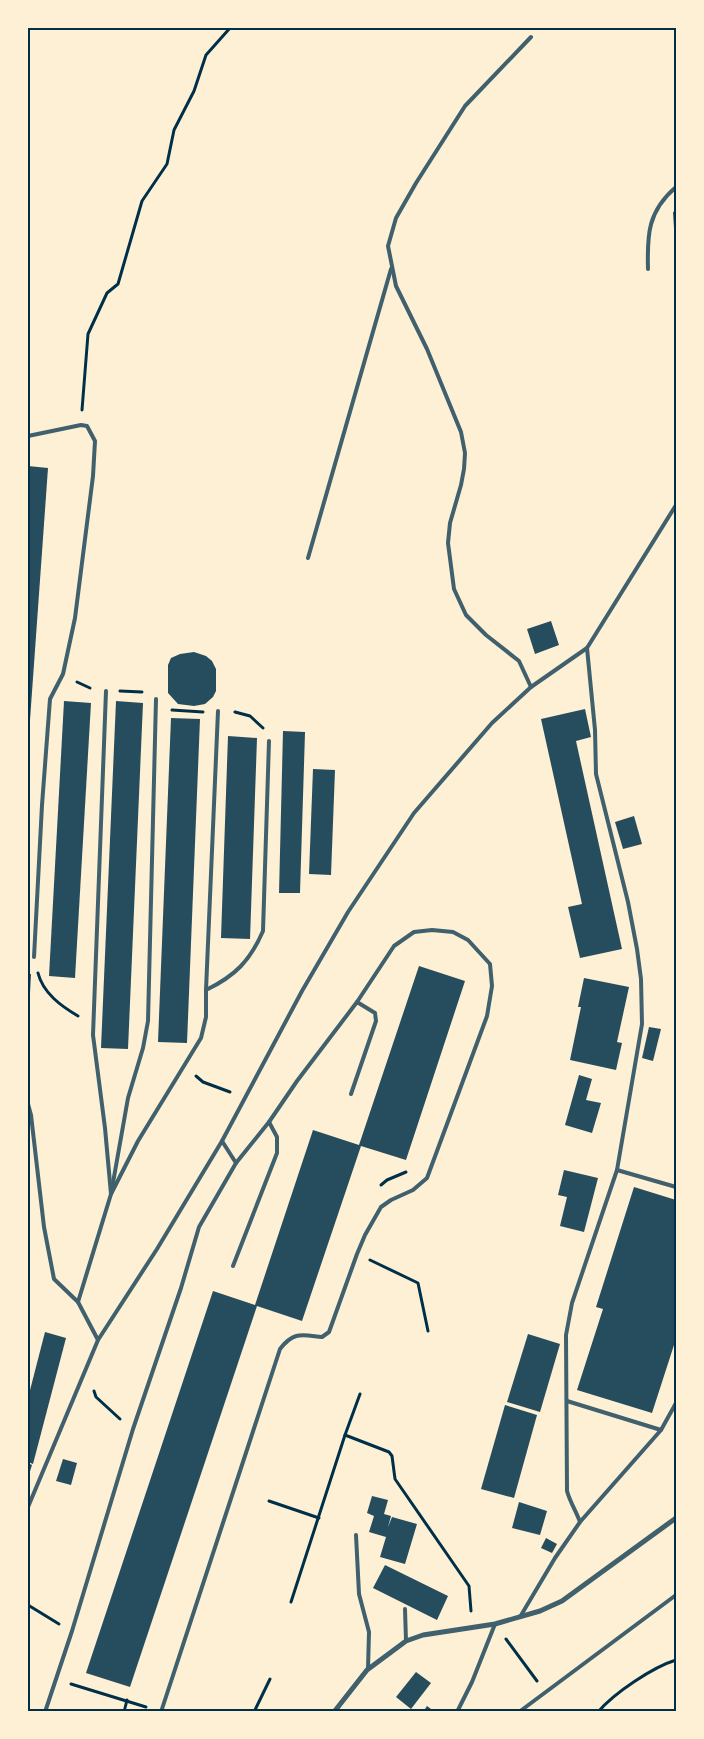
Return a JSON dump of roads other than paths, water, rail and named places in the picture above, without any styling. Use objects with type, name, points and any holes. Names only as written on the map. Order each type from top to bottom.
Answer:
[{"type":"street","points":[[334,1712],[368,1670],[406,1641],[423,1635],[495,1624],[540,1611],[562,1601],[676,1518]]},
{"type":"lane","points":[[531,37],[465,106],[396,218],[388,246],[396,286],[427,349],[461,432],[465,453],[464,469],[450,523],[448,543],[454,589],[466,615],[486,635],[519,661],[532,687]]},
{"type":"lane","points":[[648,269],[648,247],[653,217],[663,198],[676,187]]},
{"type":"lane","points":[[308,558],[392,267]]},
{"type":"lane","points":[[28,436],[81,424],[87,426],[95,441],[93,476],[75,618],[62,674],[50,699],[34,957]]},
{"type":"lane","points":[[28,1508],[98,1340],[157,1249],[222,1141],[302,991],[348,912],[414,813],[492,723],[532,687],[587,648],[676,505]]},
{"type":"lane","points":[[580,1522],[567,1491],[566,1335],[572,1303],[617,1170],[642,1024],[641,979],[637,949],[628,902],[596,774],[595,730],[587,648]]},
{"type":"lane","points":[[106,691],[93,1024],[111,1194]]},
{"type":"lane","points":[[78,1302],[111,1194],[128,1098],[143,1048],[148,1021],[156,699]]},
{"type":"lane","points":[[111,1194],[138,1141],[201,1038],[206,1017],[218,711]]},
{"type":"lane","points":[[206,990],[231,976],[249,959],[263,931],[269,742]]},
{"type":"lane","points":[[45,1712],[54,1680],[72,1631],[133,1428],[181,1288],[199,1227],[236,1163],[269,1122],[297,1081],[357,1002],[394,946],[414,932],[432,930],[453,932],[468,940],[490,964],[492,986],[487,1016],[427,1178],[413,1190],[381,1207],[365,1235],[357,1254],[329,1332],[322,1337],[298,1334],[287,1340],[280,1349],[161,1712]]},
{"type":"lane","points":[[351,1094],[376,1021],[375,1013],[357,1002]]},
{"type":"lane","points":[[28,1104],[32,1122],[44,1227],[54,1279],[78,1302],[98,1340]]},
{"type":"lane","points":[[233,1266],[277,1153],[277,1136],[269,1122]]},
{"type":"lane","points":[[222,1141],[236,1163]]},
{"type":"lane","points":[[617,1170],[676,1187]]},
{"type":"lane","points":[[567,1401],[661,1430]]},
{"type":"lane","points":[[520,1617],[555,1558],[580,1522],[661,1430],[676,1403]]},
{"type":"lane","points":[[356,1536],[359,1594],[369,1632],[368,1670]]},
{"type":"lane","points":[[519,1712],[676,1595]]},
{"type":"lane","points":[[405,1609],[406,1641]]},
{"type":"lane","points":[[457,1712],[472,1682],[495,1624]]}]
